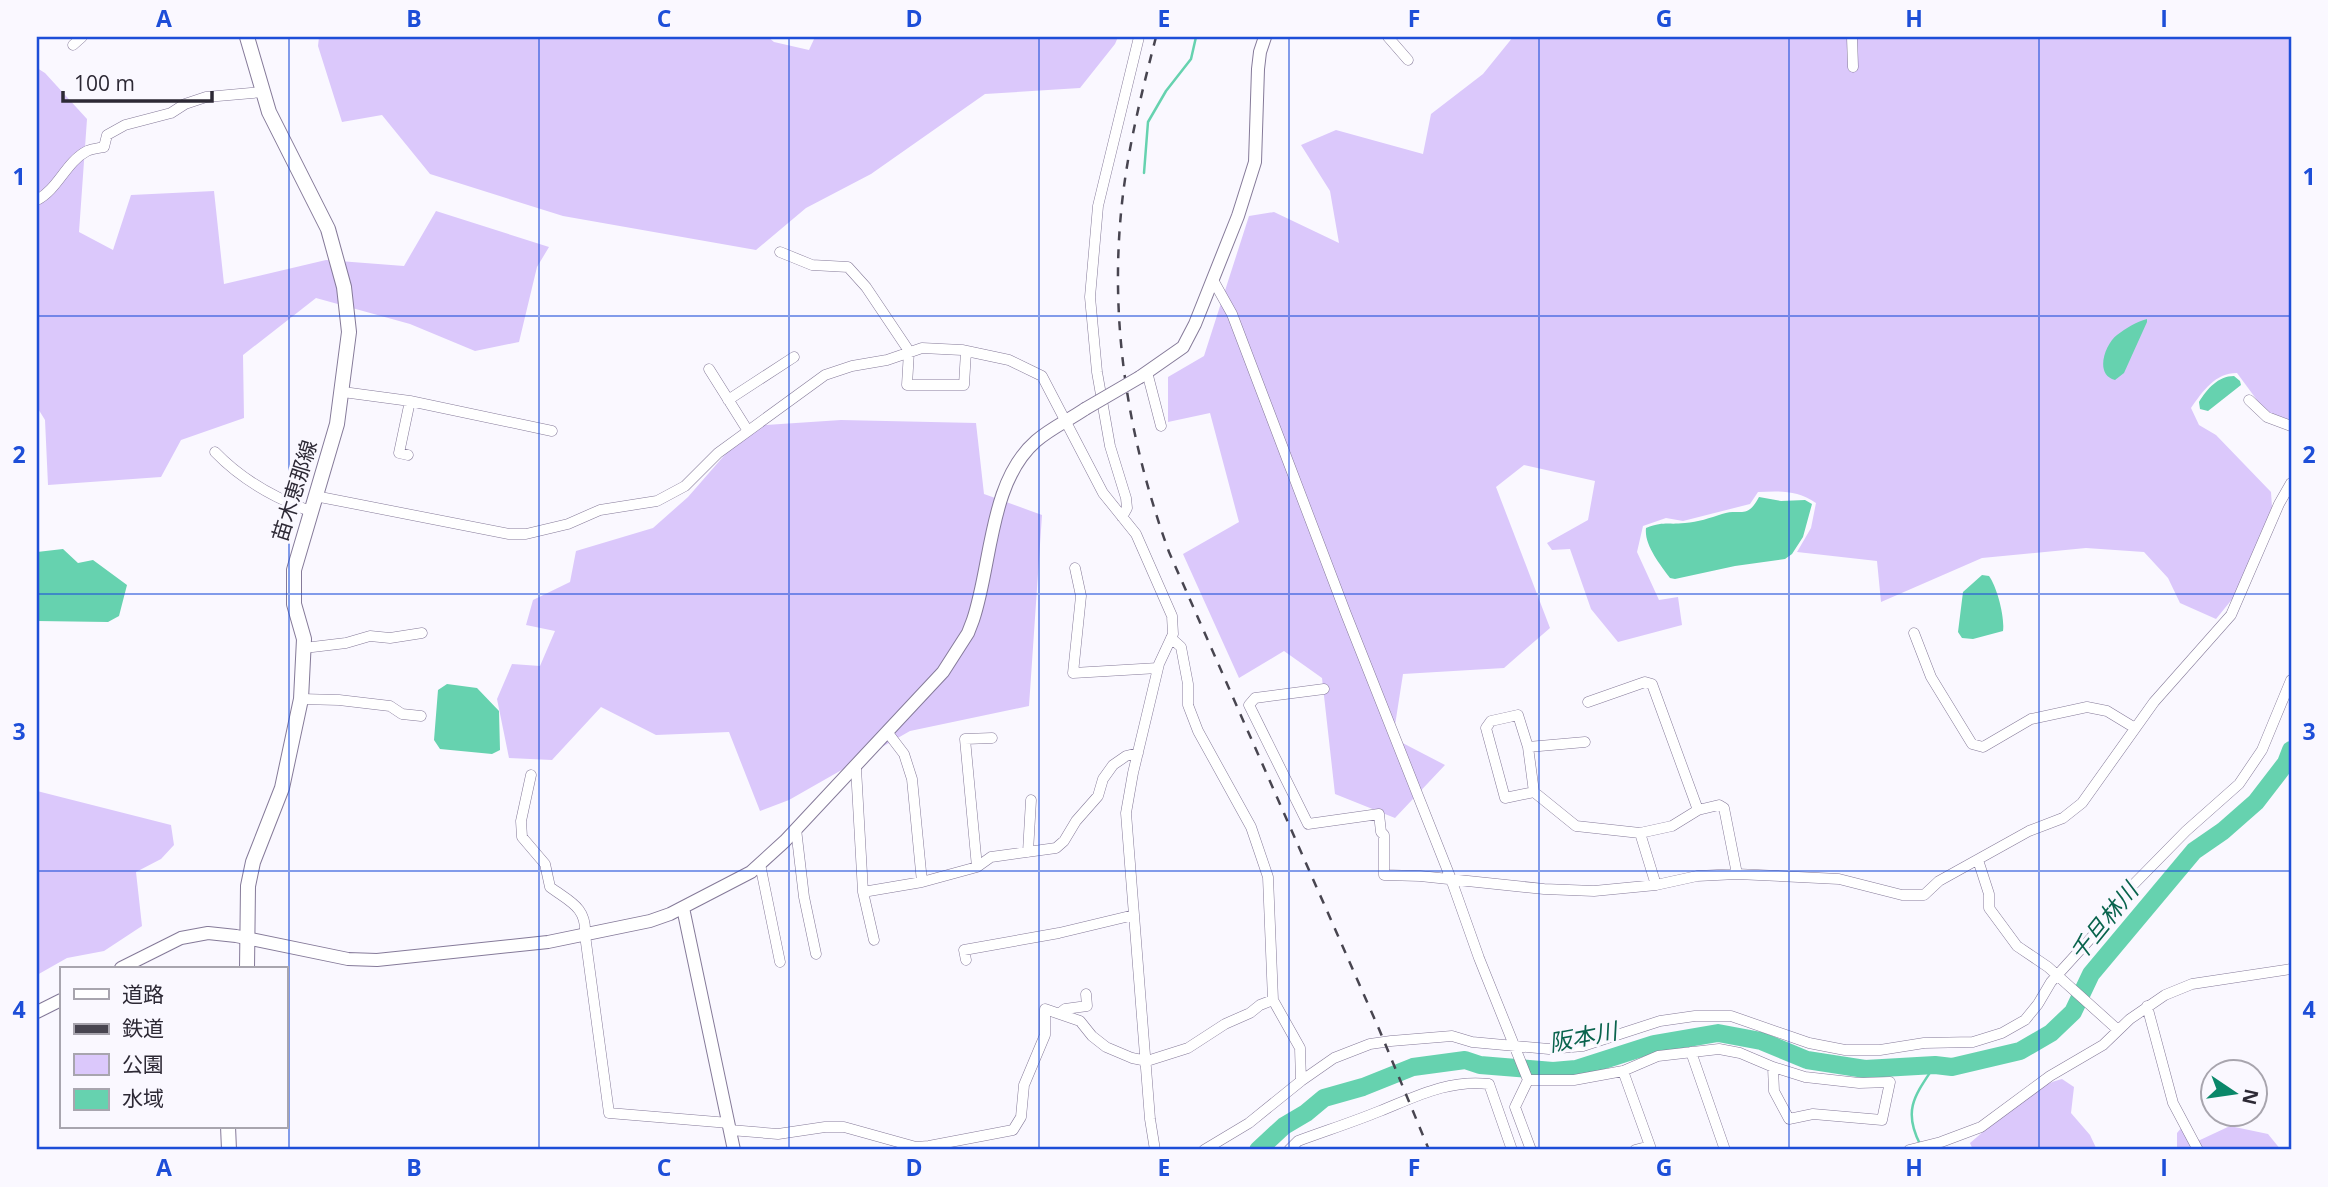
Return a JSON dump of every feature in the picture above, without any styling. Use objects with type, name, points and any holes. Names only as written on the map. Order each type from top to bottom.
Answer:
[{"type":"main road","name":"苗木恵那線","points":[[247,37],[262,92],[277,128],[322,215],[339,264],[349,332],[337,424],[299,549],[293,587],[304,648],[301,699],[282,788],[253,862],[248,886],[247,967]]},
{"type":"main road","points":[[228,1128],[229,1150]]},
{"type":"street","points":[[73,45],[82,37]]},
{"type":"street","points":[[1122,517],[1127,508],[1126,498],[1110,446],[1097,372],[1090,297],[1098,206],[1139,37]]},
{"type":"street","points":[[123,967],[181,938],[208,933],[246,938],[324,955],[377,960],[548,942],[650,921],[683,908],[751,872],[856,768],[943,672],[968,633],[980,598],[1002,497],[1012,472],[1034,442],[1144,375],[1183,346],[1213,280],[1255,162],[1258,69],[1265,37]]},
{"type":"street","points":[[1388,37],[1408,60]]},
{"type":"street","points":[[1852,37],[1853,66]]},
{"type":"street","points":[[37,200],[46,195],[76,160],[88,150],[104,147],[107,135],[125,125],[171,113],[185,104],[206,97],[262,92]]},
{"type":"street","points":[[779,252],[812,265],[848,267],[866,287],[909,351],[907,385],[964,385],[966,351]]},
{"type":"street","points":[[1213,280],[1232,314],[1346,614],[1451,879],[1479,958],[1516,1045],[1528,1080],[1515,1107],[1531,1150]]},
{"type":"street","points":[[315,496],[509,534],[526,534],[568,524],[600,510],[657,501],[685,486],[718,453],[825,375],[852,366],[887,360],[922,348],[966,351],[1009,360],[1042,376],[1103,493],[1136,534],[1174,625],[1158,668],[1126,813],[1155,1150]]},
{"type":"street","points":[[728,400],[794,357]]},
{"type":"street","points":[[709,369],[748,431]]},
{"type":"street","points":[[1144,375],[1161,426]]},
{"type":"street","points":[[343,392],[410,401],[552,431]]},
{"type":"street","points":[[2249,400],[2267,417],[2291,426]]},
{"type":"street","points":[[408,455],[399,453],[410,401]]},
{"type":"street","points":[[215,452],[244,478],[285,502],[310,511]]},
{"type":"street","points":[[1324,689],[1255,698],[1249,705],[1308,824],[1379,814],[1384,835],[1384,875],[1594,891],[1656,885],[1697,876],[1737,874],[1839,879],[1902,895],[1924,895],[1939,881],[2029,831],[2063,818],[2082,803],[2154,702],[2231,615],[2269,526],[2291,483]]},
{"type":"street","points":[[1075,568],[1081,596],[1073,673],[1158,668]]},
{"type":"street","points":[[304,648],[346,643],[370,636],[390,638],[422,633]]},
{"type":"street","points":[[1914,633],[1931,677],[1972,744],[1983,747],[2031,719],[2087,707],[2107,711],[2135,728]]},
{"type":"street","points":[[1171,638],[1181,647],[1188,684],[1188,705],[1198,731],[1251,827],[1268,877],[1273,1000],[1300,1048],[1301,1081]]},
{"type":"street","points":[[1204,1150],[1249,1123],[1334,1058],[1370,1044],[1452,1036],[1472,1042],[1549,1049],[1583,1046],[1660,1021],[1695,1016],[1731,1016],[1809,1043],[1845,1050],[1880,1050],[1924,1042],[1973,1042],[2002,1033],[2025,1020],[2050,982],[2060,979],[2132,886],[2186,831],[2239,785],[2262,750],[2291,680]]},
{"type":"street","points":[[1588,702],[1645,682],[1652,684],[1698,810]]},
{"type":"street","points":[[301,699],[390,706],[402,714],[421,716]]},
{"type":"street","points":[[1534,792],[1505,797],[1486,729],[1490,721],[1518,715],[1528,747],[1534,792],[1576,826],[1640,833],[1672,826],[1698,810],[1719,805],[1724,808],[1737,874]]},
{"type":"street","points":[[888,733],[904,754],[912,779],[922,882]]},
{"type":"street","points":[[977,867],[965,739],[992,738]]},
{"type":"street","points":[[1528,747],[1584,742]]},
{"type":"street","points":[[863,892],[922,882],[977,867],[991,857],[1056,848],[1098,796],[1103,779],[1113,765],[1138,752]]},
{"type":"street","points":[[856,768],[863,892],[874,940]]},
{"type":"street","points":[[531,775],[521,821],[522,837],[545,864],[550,887],[579,909],[586,921],[585,935],[609,1113],[778,1134],[825,1126],[844,1127],[916,1147],[969,1139],[1013,1130],[1021,1117],[1024,1085],[1045,1035],[1045,1009],[1080,1021],[1093,1037],[1106,1047],[1132,1058],[1147,1060],[1188,1048],[1225,1024],[1273,1000]]},
{"type":"street","points":[[1028,852],[1031,800]]},
{"type":"street","points":[[796,829],[804,897],[816,954]]},
{"type":"street","points":[[1640,833],[1656,885]]},
{"type":"street","points":[[1978,860],[1989,894],[1989,908],[2000,926],[2017,946],[2043,963],[2118,1030]]},
{"type":"street","points":[[760,864],[780,962]]},
{"type":"street","points":[[683,908],[734,1150]]},
{"type":"street","points":[[966,960],[964,950],[1059,933],[1134,915]]},
{"type":"street","points":[[1909,1150],[1981,1127],[2050,1076],[2104,1045],[2147,1006],[2165,995],[2192,984],[2291,969]]},
{"type":"street","points":[[1060,1013],[1065,1009],[1087,1006],[1086,994]]},
{"type":"street","points":[[37,1012],[60,1000]]},
{"type":"street","points":[[2147,1006],[2173,1103],[2198,1150]]},
{"type":"street","points":[[1528,1080],[1574,1080],[1623,1071],[1658,1056],[1719,1049],[1740,1053],[1805,1077],[1860,1083],[1890,1082],[1882,1120],[1813,1114],[1789,1119],[1774,1091],[1773,1067]]},
{"type":"street","points":[[1691,1052],[1725,1150]]},
{"type":"street","points":[[1623,1071],[1651,1148],[1635,1150]]},
{"type":"street","points":[[1289,1150],[1298,1141],[1426,1091],[1478,1082],[1489,1084],[1512,1150]]},
{"type":"street","points":[[969,1139],[970,1150]]},
{"type":"green space","points":[[319,37],[768,37],[774,42],[809,50],[815,37],[1118,37],[1080,88],[985,94],[871,174],[806,208],[756,250],[563,216],[430,174],[382,115],[342,122],[318,46]]},
{"type":"green space","points":[[1513,37],[2291,37],[2291,424],[2268,415],[2237,373],[2216,380],[2205,389],[2191,408],[2199,425],[2216,435],[2271,492],[2272,507],[2238,592],[2216,619],[2180,603],[2168,578],[2144,552],[2086,548],[1982,558],[1881,602],[1877,561],[1797,552],[1811,528],[1816,503],[1795,494],[1758,492],[1750,504],[1683,521],[1666,518],[1643,526],[1637,552],[1659,600],[1678,597],[1682,625],[1618,642],[1591,609],[1570,549],[1552,550],[1547,543],[1588,520],[1595,481],[1524,465],[1496,487],[1550,628],[1504,668],[1403,674],[1393,738],[1445,765],[1395,818],[1335,794],[1322,678],[1284,651],[1239,678],[1183,554],[1239,522],[1210,413],[1168,422],[1168,377],[1204,356],[1249,216],[1274,212],[1339,243],[1330,191],[1301,145],[1336,130],[1423,154],[1431,114],[1483,74]]},
{"type":"green space","points":[[37,68],[45,73],[87,119],[79,232],[113,250],[131,195],[214,191],[224,284],[326,260],[404,266],[436,211],[549,247],[537,267],[519,342],[475,351],[410,324],[316,298],[243,355],[244,418],[181,440],[161,477],[48,485],[45,420],[37,407]]},
{"type":"green space","points":[[841,420],[976,423],[984,494],[1042,515],[1029,706],[910,731],[789,800],[760,811],[729,732],[656,735],[601,707],[552,760],[509,758],[497,699],[512,664],[540,666],[555,631],[526,625],[533,600],[570,582],[576,551],[653,528],[688,497],[750,426]]},
{"type":"green space","points":[[37,791],[171,825],[174,845],[161,859],[136,872],[142,926],[104,951],[67,958],[37,975]]},
{"type":"green space","points":[[2062,1079],[2074,1087],[2071,1113],[2090,1135],[2097,1150],[1973,1150],[1970,1143],[2013,1106],[2037,1089]]},
{"type":"green space","points":[[2182,1127],[2187,1137],[2200,1140],[2226,1128],[2240,1128],[2268,1134],[2281,1150],[2177,1150],[2177,1133]]},
{"type":"water","points":[[2147,319],[2124,373],[2115,380],[2109,377],[2103,366],[2109,345],[2124,330]]},
{"type":"water","points":[[2234,376],[2241,385],[2208,411],[2200,409],[2199,402],[2209,388],[2223,378]]},
{"type":"water","points":[[1759,497],[1781,501],[1805,500],[1812,504],[1803,537],[1792,554],[1785,559],[1675,579],[1670,578],[1657,561],[1650,548],[1646,528],[1695,522],[1728,512],[1747,511]]},
{"type":"water","points":[[63,549],[78,563],[93,560],[127,585],[119,616],[108,622],[37,621],[37,552]]},
{"type":"water","points":[[1982,575],[1989,576],[1995,587],[2002,610],[2003,631],[1973,639],[1962,638],[1958,632],[1963,592]]},
{"type":"water","points":[[447,684],[477,688],[499,711],[500,750],[492,754],[440,749],[434,740],[438,690]]},
{"type":"waterway","points":[[1144,173],[1148,122],[1166,91],[1191,59],[1196,37]]},
{"type":"waterway","name":"阪本川","points":[[1258,1150],[1284,1126],[1324,1098],[1363,1087],[1413,1067],[1465,1060],[1480,1065],[1553,1071],[1576,1069],[1654,1044],[1718,1033],[1761,1041],[1807,1060],[1865,1069],[1935,1065],[1952,1067],[2020,1051],[2051,1033],[2073,1012],[2091,974],[2194,851],[2223,831],[2256,802],[2286,763],[2291,750]]},
{"type":"waterway","name":"千旦林川","points":[[1920,1144],[1912,1121],[1912,1111],[1917,1094],[1935,1065]]},
{"type":"railway","points":[[1156,37],[1128,161],[1119,248],[1120,336],[1125,380],[1143,467],[1169,552],[1379,1029],[1429,1150]]}]
